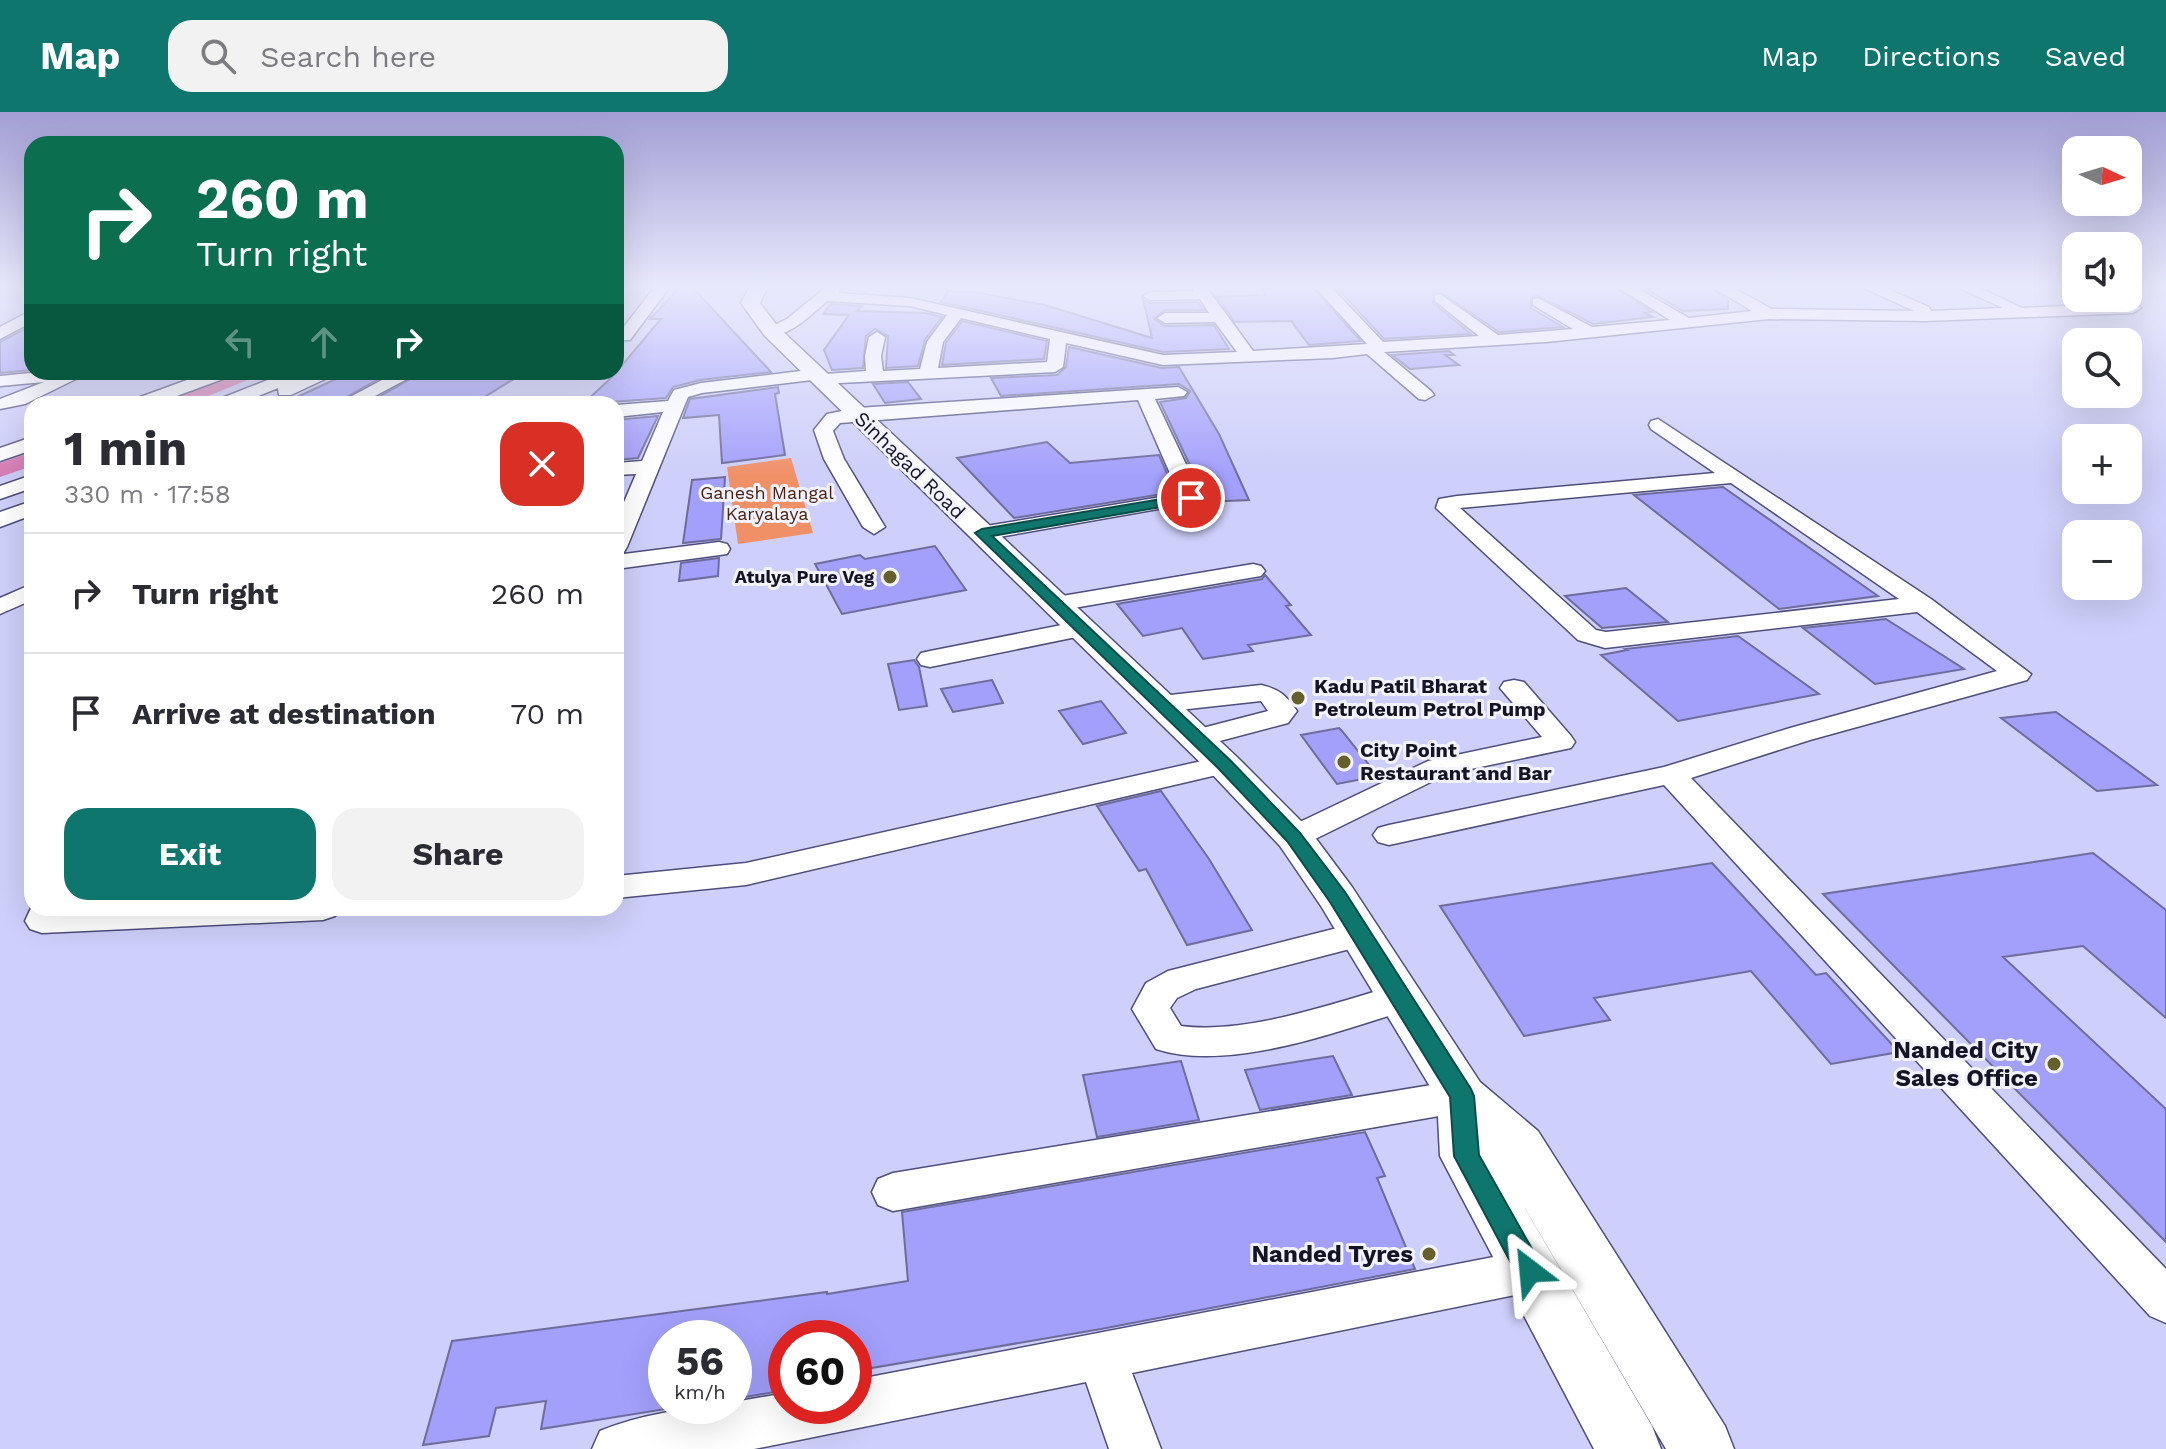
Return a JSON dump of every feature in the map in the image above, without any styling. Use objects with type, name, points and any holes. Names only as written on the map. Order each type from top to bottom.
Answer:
[{"type":"main road","name":"Sinhagad Road","points":[[793,350],[1197,738],[1294,837],[1361,934],[1462,1096],[1519,1147],[1702,1449]]},
{"type":"main road","name":"Sinhagad Road","points":[[1462,1096],[1466,1156],[1627,1449]]},
{"type":"street","points":[[874,350],[875,376]]},
{"type":"street","points":[[928,373],[933,350]]},
{"type":"street","points":[[624,527],[680,394],[701,388],[818,376],[1055,367],[1057,350]]},
{"type":"street","points":[[1123,350],[1163,360],[1327,350]]},
{"type":"street","points":[[1244,350],[1248,356]]},
{"type":"street","points":[[1379,350],[1425,395]]},
{"type":"street","points":[[0,381],[24,378]]},
{"type":"street","points":[[27,396],[61,380]]},
{"type":"street","points":[[160,396],[203,380]]},
{"type":"street","points":[[243,396],[283,380]]},
{"type":"street","points":[[272,396],[312,380]]},
{"type":"street","points":[[362,396],[395,380]]},
{"type":"street","points":[[874,527],[834,459],[823,430],[834,418],[1178,392]]},
{"type":"street","points":[[982,533],[1191,498],[1144,394]]},
{"type":"street","points":[[0,404],[24,398]]},
{"type":"street","points":[[624,410],[675,406]]},
{"type":"street","points":[[1389,835],[1671,775],[1800,734],[2018,674],[1922,604],[1658,425]]},
{"type":"street","points":[[0,455],[24,446]]},
{"type":"street","points":[[624,468],[648,467]]},
{"type":"street","points":[[1734,477],[1457,502],[1447,504],[1447,508],[1587,635],[1605,640],[1922,604]]},
{"type":"street","points":[[0,493],[24,484]]},
{"type":"street","points":[[0,520],[24,510]]},
{"type":"street","points":[[624,561],[719,549]]},
{"type":"street","points":[[1056,604],[1253,571]]},
{"type":"street","points":[[0,607],[24,595]]},
{"type":"street","points":[[930,659],[1082,629]]},
{"type":"street","points":[[1294,837],[1438,767],[1561,742],[1514,688]]},
{"type":"street","points":[[1161,704],[1261,693],[1270,695],[1283,711],[1278,717],[1197,738]]},
{"type":"street","points":[[624,886],[746,874],[1224,765]]},
{"type":"street","points":[[1671,775],[2166,1301]]},
{"type":"street","points":[[44,916],[42,921],[150,916]]},
{"type":"street","points":[[1361,934],[1175,983],[1164,987],[1153,997],[1151,1009],[1169,1039],[1180,1043],[1212,1042],[1295,1026],[1401,998]]},
{"type":"street","points":[[893,1192],[1462,1096]]},
{"type":"street","points":[[872,1402],[1530,1271]]},
{"type":"street","points":[[1101,1356],[1135,1449]]},
{"type":"street","points":[[618,1449],[768,1421]]},
{"type":"green space","name":"Ganesh Mangal Karyalaya","points":[[791,458],[813,533],[738,544],[727,467]]},
{"type":"building","points":[[0,350],[24,350],[24,371],[0,373]]},
{"type":"building","points":[[635,350],[751,350],[771,372],[700,380],[673,387],[666,398],[624,401],[624,396],[592,396],[609,380],[624,380],[624,363]]},
{"type":"building","points":[[824,350],[865,350],[863,368],[832,370]]},
{"type":"building","points":[[887,350],[922,350],[918,366],[886,368]]},
{"type":"building","points":[[945,350],[1045,350],[1044,359],[942,365]]},
{"type":"building","points":[[1068,350],[1084,350],[1162,368],[1179,367],[1219,434],[1249,500],[1203,502],[1205,497],[1160,402],[1186,398],[1190,391],[1179,384],[1001,396],[991,378],[1057,375],[1066,367]]},
{"type":"building","points":[[1449,351],[1454,355],[1445,355],[1459,365],[1410,369],[1392,355]]},
{"type":"building","points":[[334,380],[377,380],[348,396],[299,396]]},
{"type":"building","points":[[409,380],[512,380],[486,396],[380,396]]},
{"type":"building","points":[[908,382],[921,399],[885,403],[873,384]]},
{"type":"building","points":[[778,387],[779,393],[775,394],[785,455],[722,463],[719,415],[683,418],[690,399]]},
{"type":"building","points":[[658,416],[638,458],[624,459],[624,419]]},
{"type":"building","points":[[1047,442],[1070,463],[1159,455],[1175,492],[1014,518],[957,458]]},
{"type":"building","points":[[725,477],[721,539],[683,543],[692,480]]},
{"type":"building","points":[[1723,487],[1878,596],[1779,609],[1634,495]]},
{"type":"building","name":"Atulya Pure Veg","points":[[935,546],[966,590],[842,614],[815,564],[860,555],[865,559]]},
{"type":"building","points":[[719,558],[718,576],[679,581],[681,563]]},
{"type":"building","points":[[1265,575],[1311,635],[1248,645],[1253,651],[1203,659],[1182,628],[1143,636],[1117,604],[1262,579]]},
{"type":"building","points":[[1626,588],[1668,622],[1602,628],[1565,596]]},
{"type":"building","points":[[1886,619],[1964,669],[1875,684],[1803,628]]},
{"type":"building","points":[[1738,636],[1819,694],[1678,721],[1601,655],[1625,649]]},
{"type":"building","points":[[914,660],[919,667],[927,706],[899,710],[888,664]]},
{"type":"building","points":[[992,680],[1003,703],[953,712],[941,689]]},
{"type":"building","points":[[1101,701],[1126,733],[1083,744],[1059,711]]},
{"type":"building","points":[[2056,712],[2157,785],[2097,791],[2001,718]]},
{"type":"building","name":"City Point Restaurant and Bar","points":[[1339,728],[1378,776],[1337,784],[1301,735]]},
{"type":"building","points":[[1161,791],[1209,859],[1252,930],[1187,945],[1146,869],[1139,871],[1097,806]]},
{"type":"building","name":"Nanded City Sales Office","points":[[2093,853],[2166,910],[2166,1018],[2083,946],[2003,957],[2166,1109],[2166,1242],[1823,894]]},
{"type":"building","points":[[1712,863],[1816,975],[1826,973],[1899,1052],[1831,1064],[1751,971],[1594,998],[1610,1020],[1524,1036],[1440,906]]},
{"type":"building","points":[[1333,1056],[1352,1095],[1260,1110],[1245,1070]]},
{"type":"building","points":[[1181,1061],[1199,1120],[1097,1137],[1083,1075]]},
{"type":"building","points":[[1365,1132],[1385,1176],[1377,1178],[1415,1269],[1101,1329],[872,1368],[872,1320],[768,1320],[768,1393],[752,1396],[752,1320],[648,1320],[648,1412],[541,1429],[546,1401],[496,1408],[489,1436],[423,1445],[452,1341],[908,1281],[902,1212]]},
{"type":"waterway","points":[[191,396],[232,380]]},
{"type":"waterway","points":[[0,471],[24,461]]},
{"type":"place","name":"Atulya Pure Veg","points":[[890,577]]},
{"type":"place","name":"Kadu Patil Bharat Petroleum Petrol Pump","points":[[1298,698]]},
{"type":"place","name":"City Point Restaurant and Bar","points":[[1344,762]]},
{"type":"place","name":"Nanded City Sales Office","points":[[2054,1064]]},
{"type":"place","name":"Nanded Tyres","points":[[1429,1254]]},
{"type":"route","points":[[1191,498],[982,533],[1263,802],[1294,837],[1337,897],[1462,1096],[1466,1156],[1530,1271]]}]
